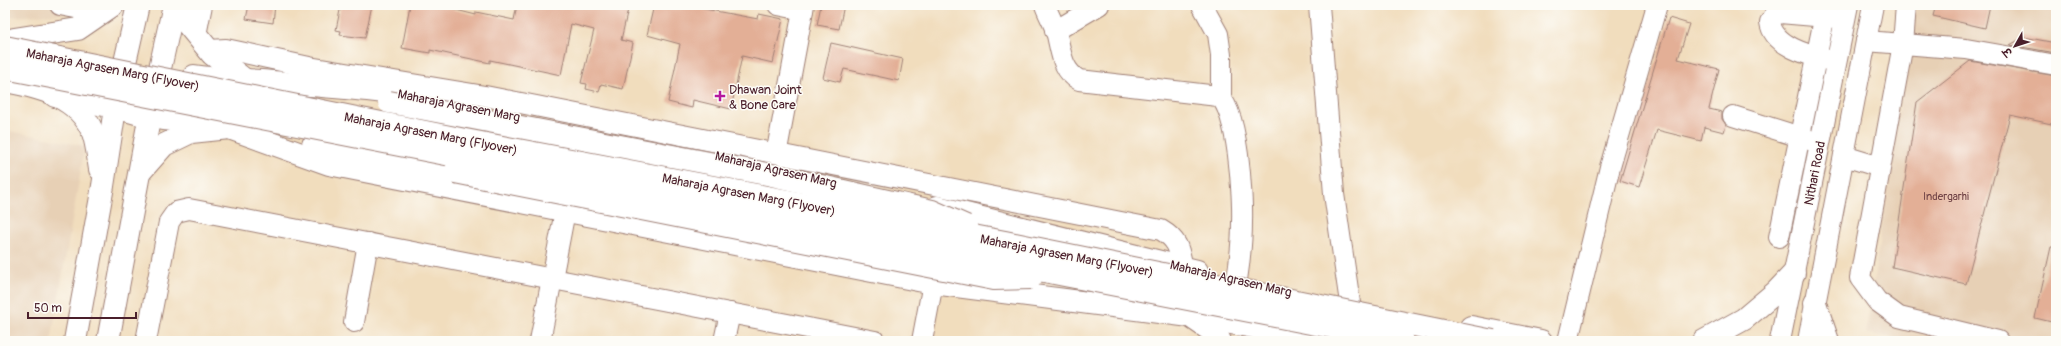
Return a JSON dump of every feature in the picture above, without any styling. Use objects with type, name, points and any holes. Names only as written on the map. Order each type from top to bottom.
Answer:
[{"type":"main road","points":[[75,341],[103,186],[115,107],[138,5]]},
{"type":"main road","points":[[108,341],[150,117],[174,5]]},
{"type":"main road","points":[[186,5],[188,25],[203,43],[245,80],[389,102],[772,175],[932,211],[1005,242]]},
{"type":"main road","points":[[8,41],[78,29],[107,9]]},
{"type":"main road","points":[[8,41],[128,52]]},
{"type":"main road","name":"Maharaja Agrasen Marg (Flyover)","points":[[8,41],[457,139],[1005,242],[1493,341]]},
{"type":"main road","name":"Maharaja Agrasen Marg","points":[[128,52],[162,60],[216,80],[245,80],[400,93],[775,160],[1183,268],[1541,341]]},
{"type":"main road","name":"Maharaja Agrasen Marg (Flyover)","points":[[5,68],[1403,341]]},
{"type":"main road","points":[[5,81],[28,85],[68,101],[85,119],[93,134],[103,186]]},
{"type":"main road","points":[[55,96],[115,107],[150,117],[229,128],[994,278],[1072,277]]},
{"type":"main road","points":[[141,171],[164,145],[184,135],[191,132],[229,128],[329,164],[933,283],[1190,316],[1257,334],[1353,341]]},
{"type":"main road","points":[[1704,341],[1744,319],[1776,292],[1794,273]]},
{"type":"main road","points":[[1815,303],[1828,341]]},
{"type":"main road","points":[[1190,316],[1216,334],[1220,341]]},
{"type":"street","points":[[60,5],[107,9]]},
{"type":"street","points":[[202,5],[203,43],[309,67],[485,96],[775,160],[1161,230],[1171,236],[1178,245],[1183,268]]},
{"type":"street","points":[[760,248],[803,7],[778,5]]},
{"type":"street","points":[[1045,5],[1055,30],[1064,65],[1070,75],[1079,80],[1221,98]]},
{"type":"street","points":[[1055,30],[1099,5]]},
{"type":"street","points":[[1202,5],[1218,34],[1221,55],[1221,98],[1227,105],[1234,129],[1239,171],[1242,226],[1237,280]]},
{"type":"street","points":[[1319,5],[1334,194],[1350,303]]},
{"type":"street","points":[[1568,341],[1610,167],[1657,5]]},
{"type":"street","points":[[1808,341],[1873,5]]},
{"type":"street","points":[[1906,5],[1903,44],[1860,278],[1877,301],[1899,318],[1959,336],[1998,341]]},
{"type":"street","points":[[1779,237],[1826,11]]},
{"type":"street","points":[[1836,62],[1817,57],[1784,42],[1771,28],[1770,22],[1774,16],[1780,13],[1826,11],[1846,12]]},
{"type":"street","name":"Nithari Road","points":[[1780,341],[1846,12]]},
{"type":"street","points":[[1866,41],[1966,49],[2056,65]]},
{"type":"street","points":[[1733,116],[1820,143]]},
{"type":"street","points":[[1844,156],[1880,167]]},
{"type":"street","points":[[146,341],[169,222],[176,212],[189,209],[875,341]]},
{"type":"street","points":[[540,341],[565,211]]},
{"type":"street","points":[[354,322],[368,243]]},
{"type":"street","points":[[922,341],[933,283]]},
{"type":"street","points":[[724,341],[730,313]]},
{"type":"shaded area","points":[[5,5],[80,5],[66,14],[5,17]]},
{"type":"shaded area","points":[[1914,5],[2056,5],[2056,341],[1906,341],[1866,333]]},
{"type":"shaded area","points":[[5,130],[85,146],[51,341],[5,341]]},
{"type":"building","points":[[249,5],[275,5],[273,23],[246,19]]},
{"type":"building","points":[[341,5],[372,5],[365,38],[340,35],[341,31],[336,30]]},
{"type":"building","points":[[410,5],[436,5],[476,15],[476,12],[514,20],[517,5],[629,5],[621,40],[633,43],[623,89],[601,84],[599,92],[586,89],[587,84],[581,83],[594,30],[571,24],[561,75],[490,60],[490,63],[430,50],[430,53],[402,48]]},
{"type":"building","points":[[654,5],[683,5],[758,19],[759,14],[783,19],[773,63],[742,56],[731,109],[693,100],[692,108],[668,102],[680,44],[647,35]]},
{"type":"building","points":[[821,5],[844,5],[839,29],[817,25]]},
{"type":"building","points":[[1936,5],[1990,5],[1985,28],[1933,16]]},
{"type":"building","points":[[1669,18],[1689,24],[1678,59],[1719,69],[1709,109],[1722,112],[1722,119],[1726,125],[1724,132],[1704,127],[1701,141],[1657,130],[1639,187],[1620,181]]},
{"type":"building","points":[[2024,37],[2056,43],[2056,53],[2010,45]]},
{"type":"building","points":[[831,43],[903,59],[899,81],[844,69],[840,82],[823,78]]},
{"type":"building","points":[[1970,61],[2056,76],[2056,125],[2010,115],[1966,284],[1892,267],[1917,102]]},
{"type":"building","points":[[2051,247],[2056,247],[2056,323],[2035,318]]},
{"type":"place","name":"Dhawan Joint & Bone Care","points":[[720,96]]}]
